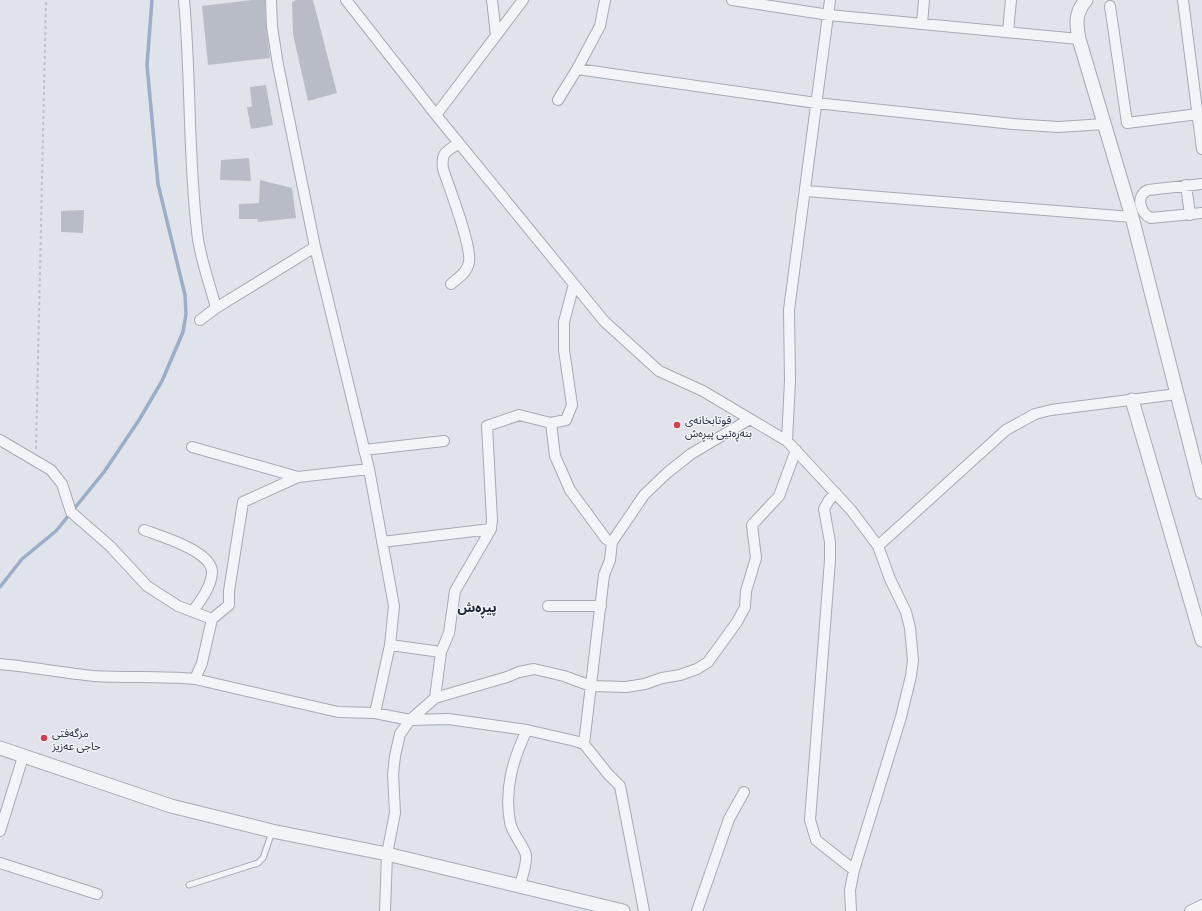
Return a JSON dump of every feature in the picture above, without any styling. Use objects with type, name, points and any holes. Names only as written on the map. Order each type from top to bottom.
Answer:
[{"type":"street","points":[[184,0],[188,60],[188,115],[197,233],[216,308]]},
{"type":"street","points":[[271,0],[272,27],[278,65],[315,247],[369,469],[394,606],[390,644],[375,713]]},
{"type":"street","points":[[346,0],[436,115],[604,321],[659,371],[703,391],[787,441],[851,510],[878,546],[890,579],[906,612],[910,628],[913,660],[911,676],[901,717],[854,870],[850,890],[851,911]]},
{"type":"street","points":[[492,0],[496,35]]},
{"type":"street","points":[[436,115],[523,0]]},
{"type":"street","points":[[558,100],[577,69],[600,26],[605,0]]},
{"type":"street","points":[[732,0],[829,15],[1079,39]]},
{"type":"street","points":[[787,441],[790,380],[788,310],[806,191],[830,0]]},
{"type":"street","points":[[922,24],[924,0]]},
{"type":"street","points":[[1008,32],[1011,0]]},
{"type":"street","points":[[1086,0],[1080,7],[1076,19],[1079,39],[1132,217],[1202,492]]},
{"type":"street","points":[[1183,0],[1202,149]]},
{"type":"street","points":[[1110,6],[1127,122],[1198,114]]},
{"type":"street","points":[[577,69],[816,103],[1036,126],[1058,127],[1105,124]]},
{"type":"street","points":[[452,284],[465,273],[469,262],[468,248],[442,159],[445,152],[459,143]]},
{"type":"street","points":[[1202,184],[1152,189],[1145,192],[1141,198],[1141,206],[1144,214],[1151,218],[1202,213]]},
{"type":"street","points":[[1186,186],[1190,215]]},
{"type":"street","points":[[806,191],[1132,217]]},
{"type":"street","points":[[200,320],[216,308],[315,247]]},
{"type":"street","points":[[435,698],[440,652],[449,633],[455,591],[491,529],[492,520],[487,426],[519,415],[551,422],[566,420],[572,405],[564,350],[564,322],[574,284]]},
{"type":"street","points":[[878,546],[1006,430],[1020,421],[1051,410],[1177,394]]},
{"type":"street","points":[[1132,400],[1202,640]]},
{"type":"street","points":[[584,744],[604,574],[610,560],[612,542],[644,495],[667,473],[691,454],[750,419]]},
{"type":"street","points":[[551,422],[556,456],[570,490],[606,539],[612,542]]},
{"type":"street","points":[[0,440],[51,470],[62,484],[72,512],[76,517],[110,546],[147,586],[178,606],[212,619]]},
{"type":"street","points":[[364,450],[444,441]]},
{"type":"street","points":[[192,447],[298,477]]},
{"type":"street","points":[[385,911],[387,854],[395,813],[393,774],[395,756],[400,734],[410,720],[435,698],[507,677],[519,672],[534,669],[564,676],[591,686],[626,687],[680,675],[708,662],[737,622],[745,607],[746,591],[756,558],[752,525],[779,496],[796,450]]},
{"type":"street","points":[[195,679],[202,662],[212,619],[229,605],[229,591],[243,502],[298,477],[369,469]]},
{"type":"street","points":[[836,493],[828,500],[824,509],[830,542],[830,560],[810,820],[816,840],[854,870]]},
{"type":"street","points":[[382,542],[491,529]]},
{"type":"street","points":[[144,530],[191,548],[210,565],[212,571],[210,582],[204,595],[193,611]]},
{"type":"street","points":[[548,606],[601,606]]},
{"type":"street","points":[[390,644],[440,652]]},
{"type":"street","points":[[0,664],[93,676],[195,679],[338,712],[375,713],[410,720],[448,719],[527,730],[584,744],[608,774],[620,786],[644,911]]},
{"type":"street","points":[[520,885],[526,856],[510,823],[508,790],[511,769],[527,730]]},
{"type":"street","points":[[0,748],[171,806],[272,831],[387,854],[520,885],[622,911]]},
{"type":"street","points":[[0,831],[23,757]]},
{"type":"street","points":[[697,911],[730,819],[744,792]]},
{"type":"street","points":[[0,863],[97,894]]},
{"type":"street","points":[[1190,911],[1202,905]]},
{"type":"lane","points":[[188,885],[258,863],[263,858],[272,831]]},
{"type":"path","points":[[36,460],[46,0]]},
{"type":"building","points":[[252,0],[265,0],[266,27],[270,58],[208,65],[202,6]]},
{"type":"building","points":[[296,0],[313,0],[337,93],[308,101],[293,34],[292,2]]},
{"type":"building","points":[[266,85],[273,125],[251,129],[247,107],[252,107],[250,87]]},
{"type":"building","points":[[249,158],[251,181],[220,180],[221,160]]},
{"type":"building","points":[[260,180],[292,188],[296,218],[257,222],[258,219],[239,219],[239,204],[259,203]]},
{"type":"building","points":[[84,210],[83,233],[61,232],[61,211]]},
{"type":"waterway","points":[[0,587],[22,559],[56,531],[104,472],[139,420],[162,381],[183,332],[186,314],[185,295],[158,184],[147,65],[152,0]]},
{"type":"place","name":"قوتابخانەی بنەڕەتیی پیڕەش","points":[[677,425]]},
{"type":"place","name":"مزگەفتی حاجی عەزیز","points":[[44,738]]},
{"type":"district","name":"پیڕەش","points":[[477,607]]}]
